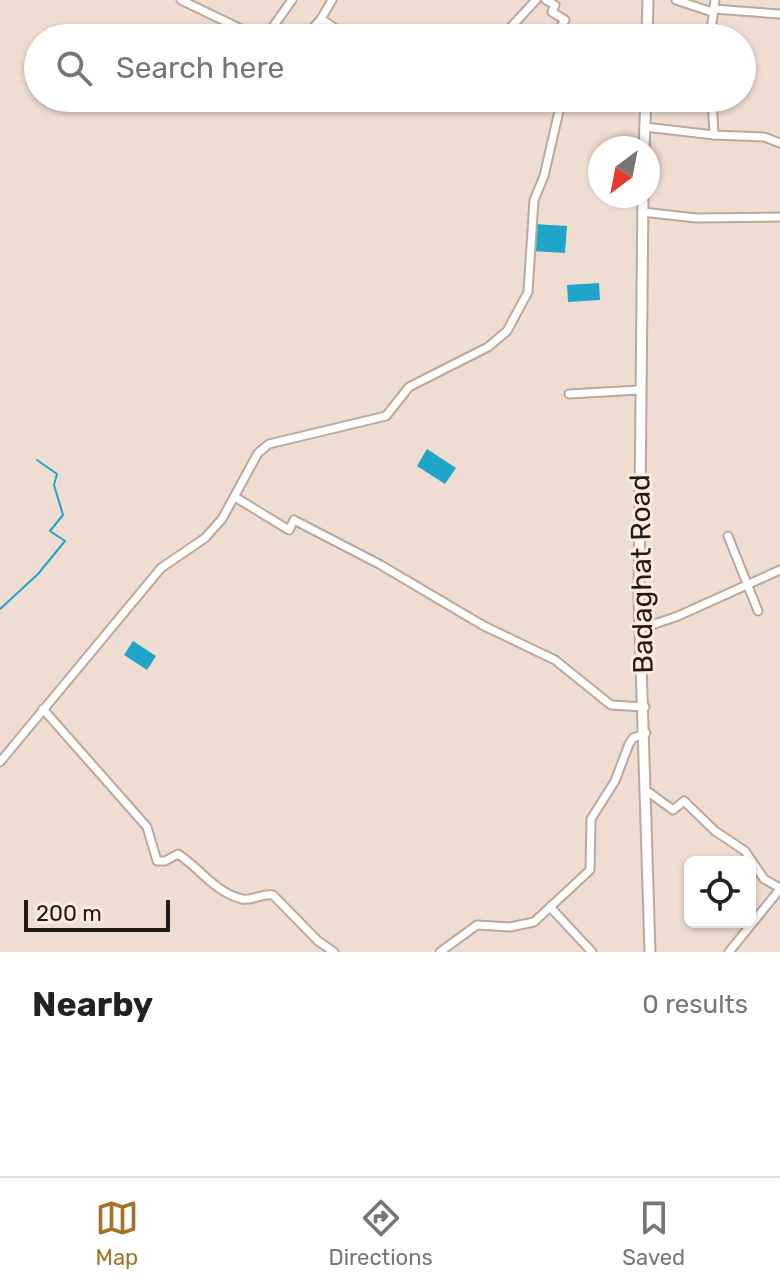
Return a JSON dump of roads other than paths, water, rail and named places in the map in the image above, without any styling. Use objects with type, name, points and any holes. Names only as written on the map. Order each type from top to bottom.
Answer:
[{"type":"main road","points":[[647,24],[648,0]]},
{"type":"main road","points":[[645,136],[646,112]]},
{"type":"main road","name":"Badaghat Road","points":[[642,208],[640,629],[646,733],[650,952]]},
{"type":"street","points":[[181,0],[233,24]]},
{"type":"street","points":[[274,24],[292,0]]},
{"type":"street","points":[[317,24],[332,0]]},
{"type":"street","points":[[514,24],[536,0]]},
{"type":"street","points":[[546,0],[555,5],[552,12],[565,20],[562,24]]},
{"type":"street","points":[[676,0],[780,14]]},
{"type":"street","points":[[321,19],[329,24]]},
{"type":"street","points":[[0,762],[161,568],[205,538],[235,497],[258,453],[269,444],[386,416],[409,387],[488,347],[507,331],[528,292],[534,200],[544,176],[559,112]]},
{"type":"street","points":[[712,112],[713,135]]},
{"type":"street","points":[[645,127],[764,137],[780,143]]},
{"type":"street","points":[[642,212],[696,218],[780,217]]},
{"type":"street","points":[[569,394],[639,390]]},
{"type":"street","points":[[235,497],[289,530],[294,520],[379,564],[484,626],[555,660],[611,705],[645,707]]},
{"type":"street","points":[[728,536],[758,611]]},
{"type":"street","points":[[640,629],[780,570]]},
{"type":"street","points":[[43,709],[147,827],[157,861],[165,861],[178,854],[199,874],[230,894],[251,899],[273,895],[318,941],[334,952]]},
{"type":"street","points":[[440,952],[477,925],[510,927],[534,922],[590,870],[591,819],[615,781],[629,744],[633,738],[646,733]]},
{"type":"street","points":[[647,791],[673,810],[684,801],[715,831],[745,851],[764,879],[780,888],[729,952]]},
{"type":"street","points":[[550,907],[592,952]]},
{"type":"water","points":[[534,224],[567,226],[565,253],[532,251]]},
{"type":"water","points":[[599,283],[600,300],[568,302],[567,285]]},
{"type":"water","points":[[427,449],[456,468],[445,484],[417,466]]},
{"type":"water","points":[[133,641],[156,656],[147,670],[124,655]]},
{"type":"waterway","points":[[0,609],[38,574],[65,541],[50,531],[63,515],[54,485],[57,474],[37,460]]}]
